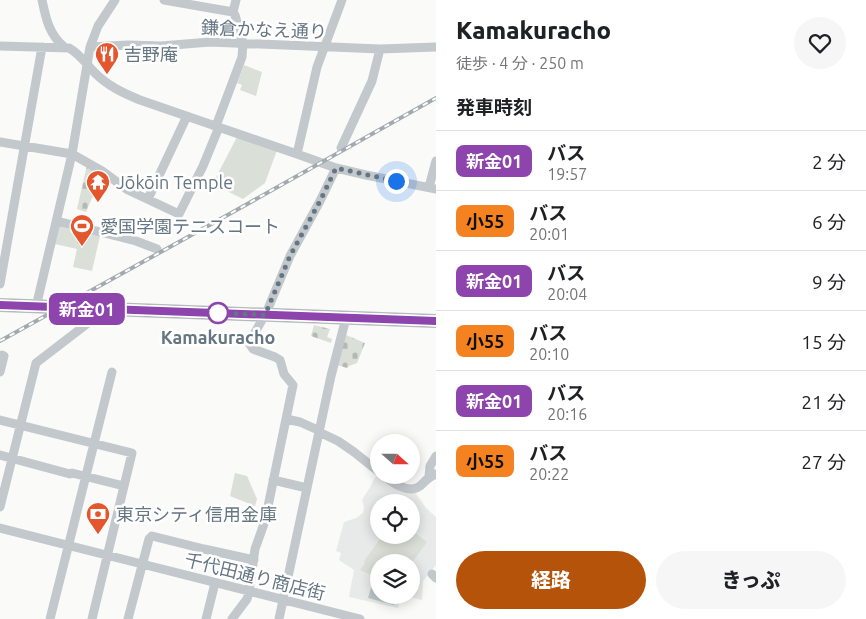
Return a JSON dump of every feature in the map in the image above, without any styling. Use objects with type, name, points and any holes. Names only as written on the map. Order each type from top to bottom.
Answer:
[{"type":"main road","points":[[0,305],[436,321]]},
{"type":"street","points":[[42,0],[50,30],[56,39],[108,84],[124,94],[336,168],[366,175],[433,188],[436,160]]},
{"type":"street","points":[[36,307],[72,154],[90,46],[98,26],[115,0]]},
{"type":"street","points":[[164,0],[233,12]]},
{"type":"street","points":[[0,142],[72,154],[102,171],[128,190],[179,214],[203,166],[242,57],[243,43],[233,12],[236,0]]},
{"type":"street","points":[[298,154],[317,67],[342,0]]},
{"type":"street","name":"鎌倉かなえ通り","points":[[90,46],[161,46],[210,42],[380,49],[436,47]]},
{"type":"street","points":[[0,46],[68,48]]},
{"type":"street","points":[[0,284],[42,47]]},
{"type":"street","points":[[341,148],[372,82],[380,49]]},
{"type":"street","points":[[148,199],[187,116]]},
{"type":"street","points":[[232,619],[247,599],[249,592],[255,549],[265,521],[293,385],[284,374],[280,360],[276,356],[253,349],[249,343],[265,315],[290,256],[336,168]]},
{"type":"street","points":[[57,221],[136,241],[157,249]]},
{"type":"street","points":[[0,507],[36,363],[105,310]]},
{"type":"street","points":[[279,619],[331,376],[346,318]]},
{"type":"street","points":[[0,356],[4,356],[0,372]]},
{"type":"street","points":[[50,619],[112,372]]},
{"type":"street","points":[[286,419],[300,422],[320,431],[338,441],[370,465]]},
{"type":"street","points":[[0,420],[132,453],[92,619]]},
{"type":"street","points":[[0,456],[124,486]]},
{"type":"street","points":[[395,484],[412,488],[418,487],[433,476],[430,466],[436,456]]},
{"type":"street","points":[[273,480],[307,488]]},
{"type":"street","name":"千代田通り商店街","points":[[0,528],[360,619]]},
{"type":"street","points":[[128,619],[149,539],[152,536],[204,550],[254,560]]},
{"type":"street","points":[[206,619],[215,583]]},
{"type":"shaded area","points":[[372,484],[399,484],[414,491],[416,494],[370,494],[370,544],[420,544],[420,500],[436,517],[436,565],[423,581],[422,600],[420,599],[420,554],[370,554],[370,602],[349,597],[354,570],[339,560],[341,553],[336,551],[344,522],[356,518],[363,513],[362,500]]},
{"type":"shaded area","points":[[380,604],[399,604],[398,608]]},
{"type":"green space","points":[[244,65],[262,72],[256,96],[240,90],[242,85],[237,83]]},
{"type":"green space","points":[[237,137],[277,150],[265,183],[243,199],[213,184]]},
{"type":"green space","points":[[87,165],[99,172],[98,176],[101,177],[86,212],[77,209]]},
{"type":"green space","name":"愛国学園テニスコート","points":[[62,225],[100,236],[92,271],[73,267],[77,249],[55,244],[59,227]]},
{"type":"green space","points":[[314,325],[330,329],[327,337],[332,339],[331,343],[311,336]]},
{"type":"green space","points":[[346,335],[365,343],[357,363],[347,368],[337,365]]},
{"type":"green space","points":[[235,473],[247,476],[257,499],[255,506],[230,496]]},
{"type":"green space","points":[[420,537],[427,542],[418,554],[370,554],[370,574],[360,570],[365,563],[364,561],[376,544],[420,544]]},
{"type":"railway","points":[[0,341],[436,98]]},
{"type":"bus line","name":"新金01","points":[[0,305],[436,321]]},
{"type":"place","name":"吉野庵","points":[[107,75]]},
{"type":"place","name":"Jōkōin Temple","points":[[98,203]]},
{"type":"place","name":"愛国学園テニスコート","points":[[82,247]]},
{"type":"place","name":"Kamakuracho","points":[[218,313]]},
{"type":"place","name":"東京シティ信用金庫","points":[[98,535]]},
{"type":"route","points":[[218,313],[265,315],[290,256],[336,168],[396,181]]}]
